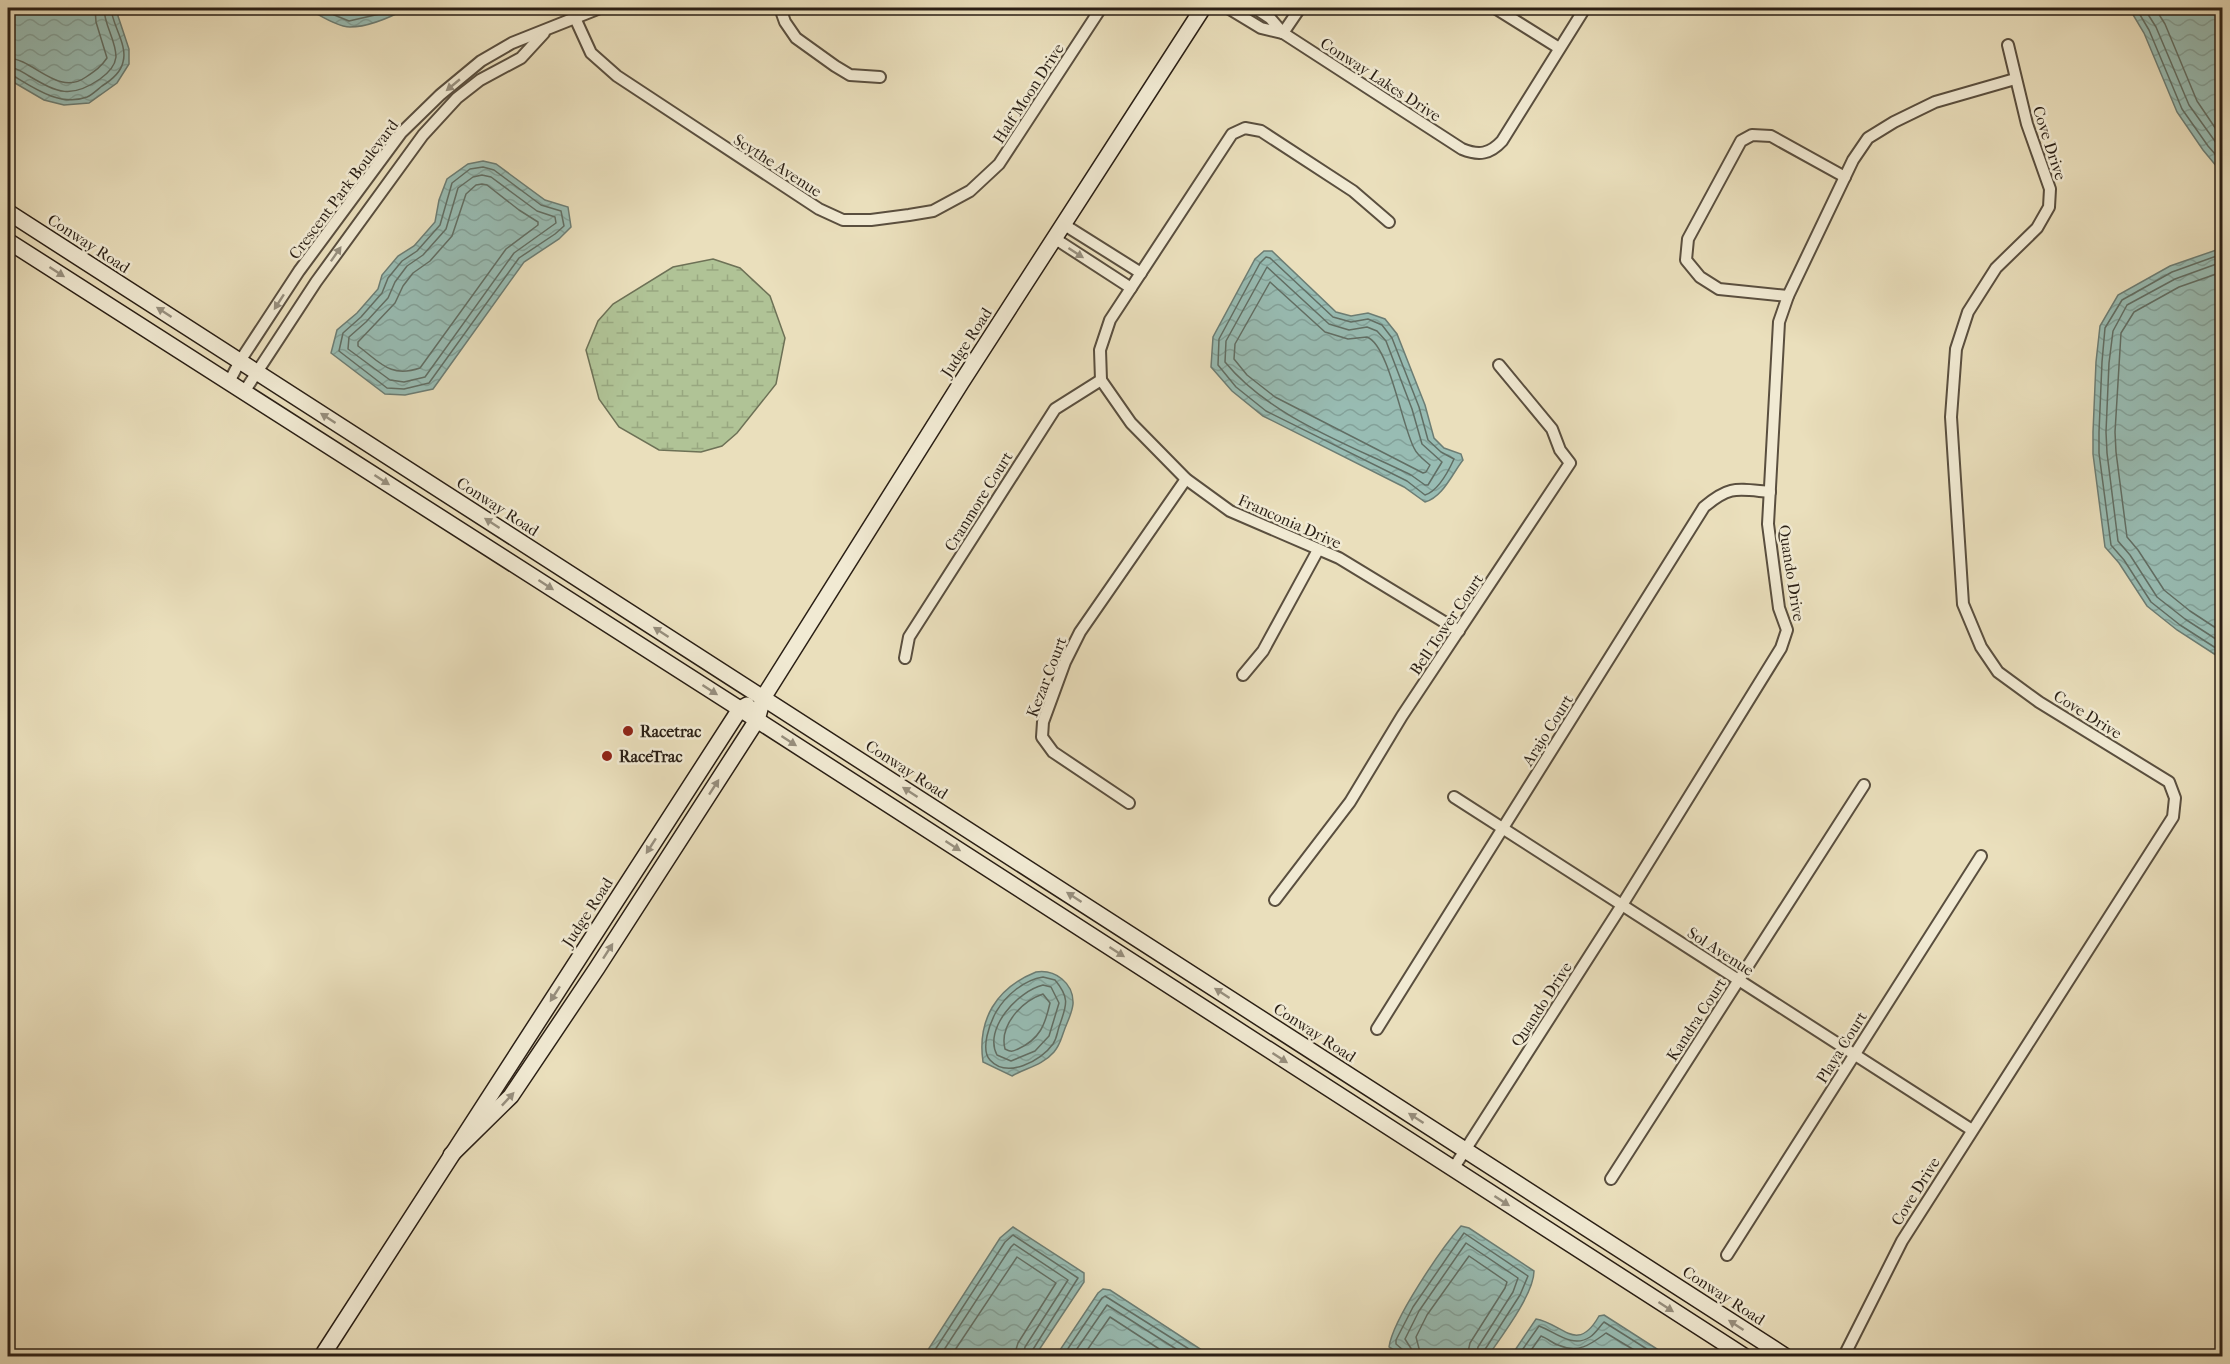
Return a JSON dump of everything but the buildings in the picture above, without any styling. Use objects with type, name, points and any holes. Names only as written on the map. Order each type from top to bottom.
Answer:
[{"type":"main road","name":"Judge Road","points":[[451,1155],[512,1096],[597,968],[757,720],[763,698],[1054,238],[1203,8]]},
{"type":"main road","name":"Conway Road","points":[[8,212],[1785,1356]]},
{"type":"main road","points":[[8,241],[740,709],[1744,1356]]},
{"type":"main road","points":[[493,551],[513,548],[541,555]]},
{"type":"main road","points":[[740,709],[763,698]]},
{"type":"main road","name":"Judge Road","points":[[322,1356],[740,709]]},
{"type":"main road","points":[[1147,971],[1169,969],[1194,974]]},
{"type":"street","name":"Crescent Park Boulevard","points":[[229,382],[240,361],[299,271],[401,133],[440,95],[481,61],[499,50],[600,8]]},
{"type":"street","points":[[780,8],[785,22],[796,38],[835,66],[850,75],[880,77]]},
{"type":"street","name":"Half Moon Drive","points":[[999,164],[1101,8]]},
{"type":"street","name":"Conway Lakes Drive","points":[[1228,8],[1261,28],[1283,33]]},
{"type":"street","name":"Conway Lakes Drive","points":[[1255,8],[1270,18],[1283,33],[1462,149],[1475,155],[1493,151],[1502,141],[1559,48]]},
{"type":"street","points":[[1283,33],[1300,8]]},
{"type":"street","points":[[1495,8],[1559,48],[1585,8]]},
{"type":"street","name":"Scythe Avenue","points":[[575,18],[591,53],[616,76],[819,209],[843,220],[871,220],[933,211],[970,191],[999,164]]},
{"type":"street","name":"Crescent Park Boulevard","points":[[244,392],[316,282],[423,135],[458,98],[480,80],[521,58],[546,31]]},
{"type":"street","name":"Cove Drive","points":[[1844,1356],[1902,1241],[2173,817],[2175,798],[2169,782],[2039,702],[1998,672],[1981,647],[1963,604],[1951,417],[1956,349],[1968,312],[1996,268],[2037,228],[2049,207],[2050,189],[2027,124],[2008,45]]},
{"type":"street","points":[[499,50],[508,65]]},
{"type":"street","name":"Quando Drive","points":[[1453,1170],[1622,905],[1781,648],[1787,630],[1779,608],[1768,524],[1779,322],[1788,296],[1845,177],[1868,138],[1894,122],[1935,102],[2015,79]]},
{"type":"street","points":[[1101,380],[1100,350],[1110,320],[1232,134],[1245,128],[1261,131],[1344,185],[1389,222]]},
{"type":"street","points":[[1788,296],[1719,289],[1700,277],[1686,260],[1688,239],[1741,141],[1752,135],[1772,136],[1845,177]]},
{"type":"street","points":[[1063,224],[1141,273]]},
{"type":"street","points":[[1054,238],[1131,288]]},
{"type":"street","points":[[1099,267],[1108,252]]},
{"type":"street","points":[[299,271],[316,282]]},
{"type":"street","name":"Bell Tower Court","points":[[1275,900],[1350,802],[1402,716],[1570,463],[1560,450],[1552,429],[1499,365]]},
{"type":"street","name":"Franconia Drive","points":[[1101,380],[1131,423],[1186,479],[1230,511],[1339,558],[1459,631]]},
{"type":"street","name":"Cranmore Court","points":[[905,658],[909,637],[1055,409],[1101,380]]},
{"type":"street","name":"Kezar Court","points":[[1130,803],[1053,752],[1042,737],[1043,722],[1065,662],[1080,632],[1186,479]]},
{"type":"street","name":"Arajo Court","points":[[1377,1029],[1704,507],[1718,495],[1733,489],[1770,492]]},
{"type":"street","points":[[1243,675],[1263,651],[1318,550]]},
{"type":"street","name":"Kandra Court","points":[[1611,1179],[1864,785]]},
{"type":"street","name":"Sol Avenue","points":[[1454,797],[1972,1130]]},
{"type":"street","name":"Playa Court","points":[[1727,1255],[1981,856]]},
{"type":"green space","points":[[713,259],[740,268],[770,296],[785,338],[776,384],[737,433],[722,446],[701,452],[659,450],[619,427],[599,399],[586,350],[598,321],[613,304],[673,267]]},
{"type":"water","points":[[8,8],[117,8],[129,49],[129,64],[117,83],[89,103],[64,105],[44,100],[8,79]]},
{"type":"water","points":[[307,8],[408,8],[373,23],[350,27],[333,23]]},
{"type":"water","points":[[2129,8],[2222,8],[2222,173],[2177,112],[2144,33]]},
{"type":"water","points":[[483,161],[496,164],[545,200],[568,207],[571,227],[559,239],[524,262],[433,389],[405,395],[385,394],[331,353],[337,330],[357,313],[378,289],[382,275],[398,256],[414,246],[435,222],[439,200],[447,179],[468,164]]},
{"type":"water","points":[[2222,248],[2222,659],[2177,630],[2147,606],[2119,563],[2105,547],[2093,454],[2093,432],[2100,326],[2118,295],[2170,266]]},
{"type":"water","points":[[1264,251],[1272,251],[1336,312],[1351,316],[1368,313],[1385,319],[1397,334],[1425,405],[1434,438],[1444,448],[1461,454],[1463,460],[1437,495],[1425,502],[1404,487],[1263,416],[1232,391],[1211,367],[1213,337],[1255,259]]},
{"type":"water","points":[[1036,972],[1056,975],[1067,984],[1072,996],[1071,1015],[1054,1052],[1039,1064],[1012,1076],[983,1062],[983,1032],[992,1007],[1000,996],[1022,979]]},
{"type":"water","points":[[1461,1226],[1469,1228],[1534,1271],[1529,1291],[1516,1315],[1488,1356],[1403,1356],[1389,1347],[1392,1335],[1408,1302],[1430,1267]]},
{"type":"water","points":[[1013,1227],[1084,1273],[1084,1282],[1035,1356],[924,1356],[1000,1238]]},
{"type":"water","points":[[1103,1289],[1110,1290],[1211,1356],[1056,1356]]},
{"type":"water","points":[[1604,1315],[1668,1356],[1511,1356],[1536,1319],[1576,1335],[1584,1333],[1599,1316]]},
{"type":"place","name":"Racetrac","points":[[628,731]]},
{"type":"place","name":"RaceTrac","points":[[607,756]]}]
